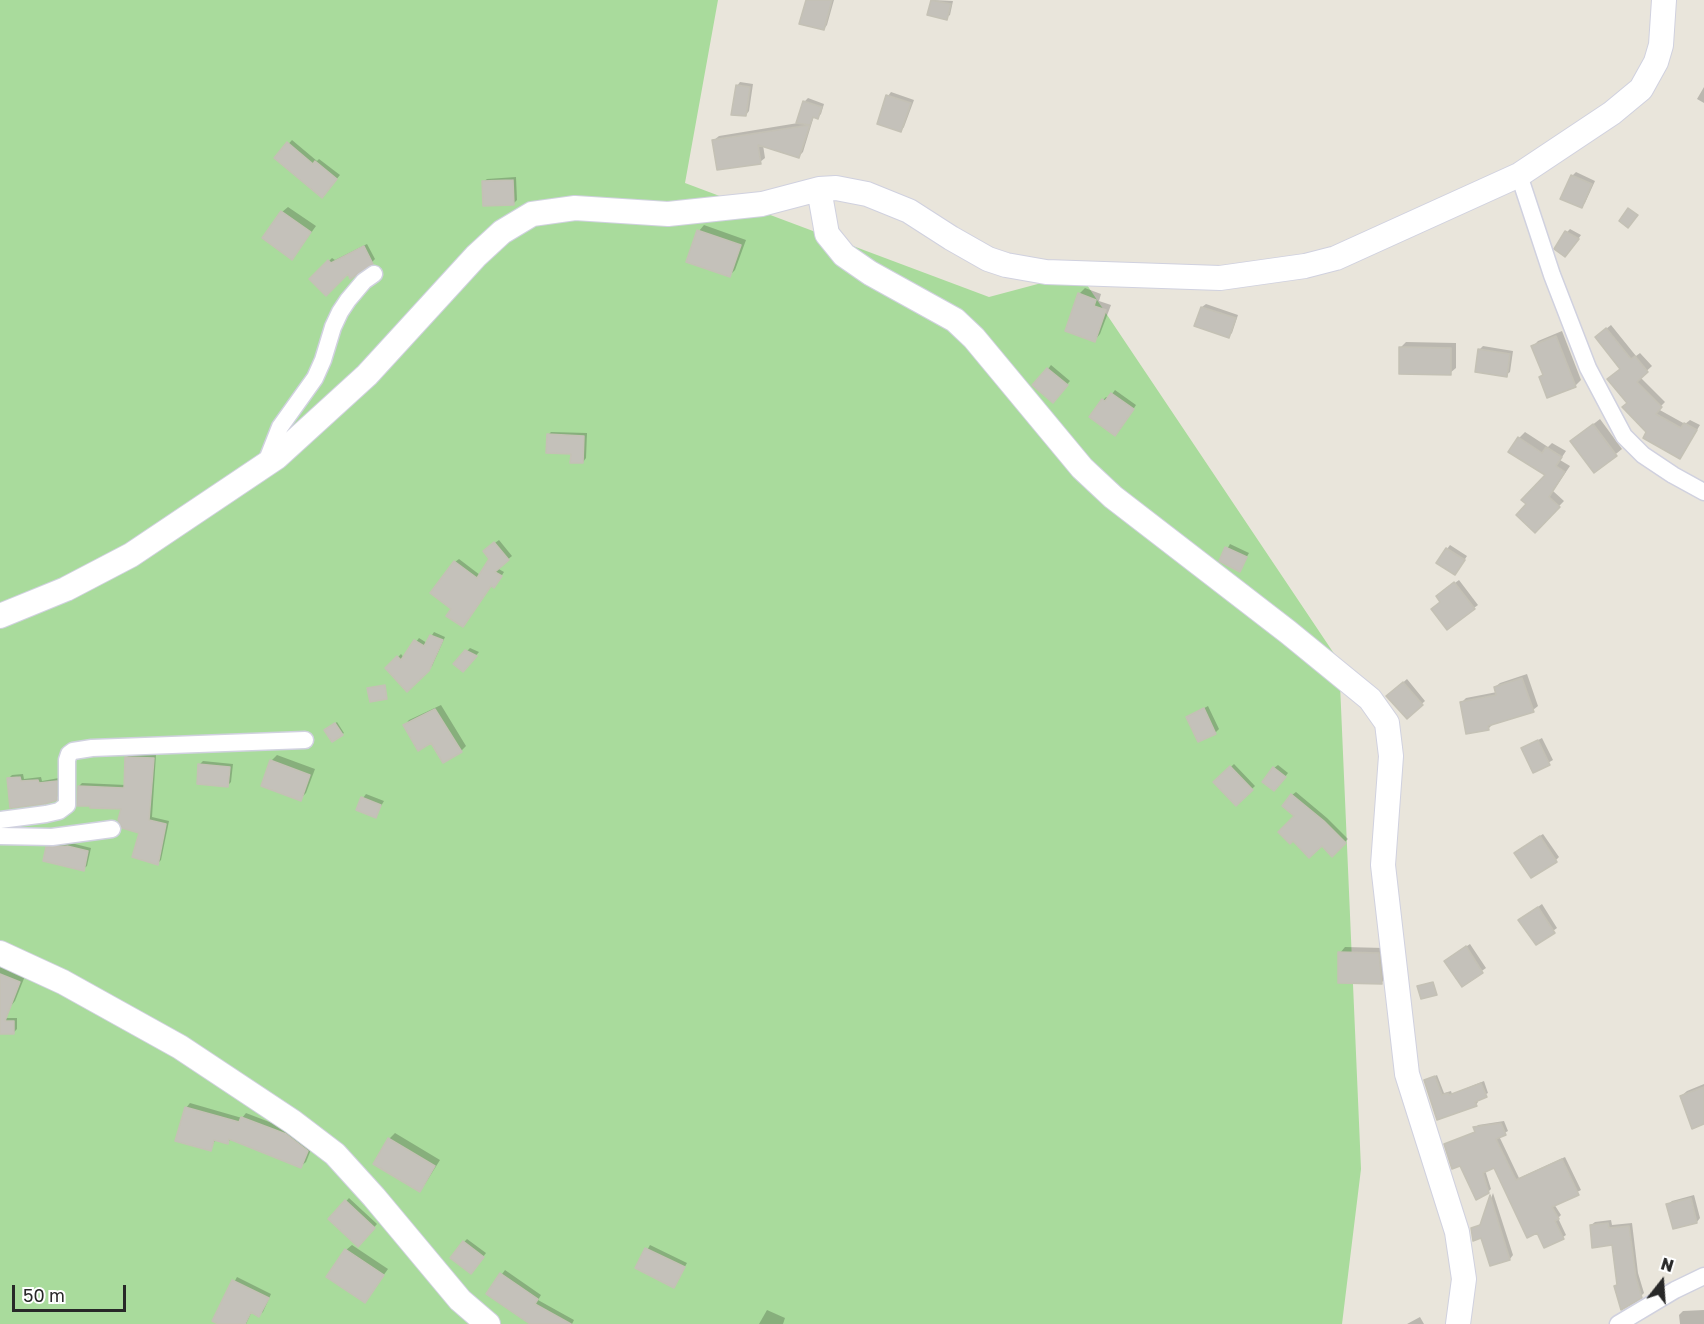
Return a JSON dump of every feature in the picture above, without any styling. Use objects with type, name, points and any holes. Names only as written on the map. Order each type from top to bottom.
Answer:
[{"type":"main road","points":[[0,616],[66,590],[131,555],[277,457],[367,375],[476,256],[502,231],[532,214],[575,208],[668,214],[762,204],[819,189],[853,190],[909,211],[988,259],[1006,265],[1046,272],[1220,278],[1284,270],[1336,258],[1519,175],[1612,114],[1641,89],[1656,62],[1661,45],[1664,0]]},
{"type":"main road","points":[[819,189],[827,234],[844,255],[870,273],[955,320],[974,338],[1076,462],[1105,490],[1288,632],[1370,699],[1387,723],[1391,756],[1383,865],[1407,1074],[1457,1232],[1464,1279],[1458,1324]]},
{"type":"main road","points":[[0,953],[63,982],[180,1047],[293,1122],[335,1154],[460,1300],[488,1324]]},
{"type":"street","points":[[1519,175],[1552,275],[1588,368],[1624,436],[1643,455],[1704,492]]},
{"type":"street","points":[[265,465],[280,427],[315,378],[340,312],[359,287],[374,274]]},
{"type":"street","points":[[0,820],[46,814],[59,811],[67,805],[67,760],[73,751],[92,748],[305,740]]},
{"type":"street","points":[[0,836],[52,837],[112,829]]},
{"type":"street","points":[[1618,1324],[1674,1290],[1704,1276]]},
{"type":"green space","points":[[0,0],[718,0],[685,183],[989,297],[1079,273],[1339,661],[1361,1169],[1342,1324],[0,1324]]},
{"type":"building","points":[[806,0],[832,0],[824,30],[799,24]]},
{"type":"building","points":[[931,0],[951,4],[947,20],[927,15]]},
{"type":"building","points":[[736,85],[750,87],[746,116],[731,115]]},
{"type":"building","points":[[886,95],[911,103],[901,132],[877,124]]},
{"type":"building","points":[[803,101],[822,107],[818,119],[813,117],[810,125],[796,123]]},
{"type":"building","points":[[810,125],[799,158],[758,145],[761,164],[717,170],[712,140]]},
{"type":"building","points":[[287,142],[313,164],[315,161],[337,179],[322,198],[274,158]]},
{"type":"building","points":[[1571,175],[1592,184],[1582,208],[1560,199]]},
{"type":"building","points":[[513,180],[514,205],[483,206],[482,181]]},
{"type":"building","points":[[1628,208],[1638,215],[1628,228],[1619,221]]},
{"type":"building","points":[[281,211],[311,232],[292,260],[262,238]]},
{"type":"building","points":[[697,230],[741,245],[730,277],[686,262]]},
{"type":"building","points":[[1565,231],[1579,239],[1565,257],[1554,249]]},
{"type":"building","points":[[364,246],[373,264],[350,279],[348,274],[326,296],[309,279],[328,260],[331,263]]},
{"type":"building","points":[[1078,293],[1096,300],[1094,306],[1106,310],[1095,342],[1065,331]]},
{"type":"building","points":[[1201,307],[1236,318],[1229,338],[1194,326]]},
{"type":"building","points":[[1606,328],[1631,359],[1635,356],[1648,372],[1637,382],[1662,407],[1656,414],[1681,428],[1684,423],[1697,430],[1680,459],[1643,438],[1646,432],[1622,407],[1627,403],[1607,379],[1620,369],[1595,337]]},
{"type":"building","points":[[1556,336],[1576,387],[1547,398],[1539,377],[1543,375],[1531,346]]},
{"type":"building","points":[[1399,347],[1451,348],[1451,375],[1399,374]]},
{"type":"building","points":[[1478,349],[1510,354],[1507,377],[1475,372]]},
{"type":"building","points":[[1047,368],[1068,385],[1053,403],[1032,385]]},
{"type":"building","points":[[1111,393],[1134,409],[1115,436],[1089,417],[1102,399],[1105,401]]},
{"type":"building","points":[[1593,424],[1617,456],[1594,473],[1570,441]]},
{"type":"building","points":[[547,434],[584,436],[583,463],[570,463],[571,454],[546,453]]},
{"type":"building","points":[[1518,437],[1542,453],[1546,447],[1562,457],[1556,466],[1565,472],[1549,497],[1560,507],[1535,533],[1516,515],[1526,504],[1521,500],[1545,475],[1508,452]]},
{"type":"building","points":[[494,542],[509,560],[495,572],[502,576],[494,588],[491,586],[463,627],[446,616],[451,609],[430,593],[454,561],[477,578],[489,559],[483,551]]},
{"type":"building","points":[[1225,547],[1247,557],[1240,572],[1219,561]]},
{"type":"building","points":[[1446,548],[1465,560],[1455,575],[1436,563]]},
{"type":"building","points":[[1454,582],[1475,609],[1447,630],[1431,609],[1440,602],[1436,596]]},
{"type":"building","points":[[430,635],[443,640],[429,671],[407,692],[385,668],[397,656],[401,660],[414,640],[424,646]]},
{"type":"building","points":[[465,650],[477,656],[463,672],[453,664]]},
{"type":"building","points":[[1522,678],[1534,712],[1488,726],[1489,730],[1466,734],[1460,702],[1496,695],[1494,687]]},
{"type":"building","points":[[1403,682],[1423,705],[1407,719],[1386,696]]},
{"type":"building","points":[[385,685],[387,699],[370,702],[367,688]]},
{"type":"building","points":[[1204,708],[1216,734],[1198,742],[1186,717]]},
{"type":"building","points":[[435,709],[462,752],[443,763],[431,743],[418,751],[403,725]]},
{"type":"building","points":[[335,723],[343,735],[332,742],[324,730]]},
{"type":"building","points":[[1538,740],[1550,765],[1533,773],[1521,748]]},
{"type":"building","points":[[125,757],[154,758],[149,820],[166,824],[158,865],[132,857],[139,833],[122,828],[118,820],[121,809],[77,806],[78,786],[124,788]]},
{"type":"building","points":[[270,760],[310,775],[301,801],[261,786]]},
{"type":"building","points":[[198,764],[230,767],[228,787],[197,784]]},
{"type":"building","points":[[1230,766],[1253,790],[1236,806],[1213,782]]},
{"type":"building","points":[[1273,767],[1286,777],[1274,791],[1262,782]]},
{"type":"building","points":[[20,777],[21,781],[38,780],[39,783],[57,781],[57,800],[10,808],[7,778]]},
{"type":"building","points":[[1291,794],[1346,843],[1332,857],[1322,846],[1309,858],[1293,841],[1290,844],[1278,832],[1294,816],[1282,806]]},
{"type":"building","points":[[361,797],[381,805],[376,818],[356,810]]},
{"type":"building","points":[[1540,836],[1557,862],[1531,878],[1514,853]]},
{"type":"building","points":[[67,846],[88,851],[84,871],[43,861],[46,847]]},
{"type":"building","points":[[1538,907],[1555,933],[1536,945],[1518,920]]},
{"type":"building","points":[[1466,946],[1483,973],[1462,987],[1444,961]]},
{"type":"building","points":[[1338,952],[1379,953],[1382,984],[1338,983]]},
{"type":"building","points":[[0,974],[20,982],[5,1021],[14,1021],[14,1034],[0,1034]]},
{"type":"building","points":[[1433,982],[1437,995],[1421,999],[1417,986]]},
{"type":"building","points":[[1435,1076],[1442,1095],[1448,1093],[1449,1095],[1481,1083],[1487,1097],[1475,1102],[1477,1106],[1437,1120],[1424,1080]]},
{"type":"building","points":[[1704,1087],[1704,1124],[1692,1129],[1680,1096]]},
{"type":"building","points":[[185,1107],[239,1122],[241,1117],[286,1134],[308,1151],[301,1168],[229,1139],[228,1144],[214,1140],[211,1151],[175,1141]]},
{"type":"building","points":[[1501,1123],[1506,1135],[1496,1139],[1516,1180],[1562,1159],[1579,1195],[1552,1207],[1559,1219],[1555,1221],[1564,1239],[1544,1248],[1537,1233],[1527,1238],[1494,1168],[1483,1173],[1489,1193],[1476,1200],[1460,1166],[1452,1169],[1444,1144],[1475,1132],[1473,1127]]},
{"type":"building","points":[[388,1138],[435,1166],[420,1192],[373,1164]]},
{"type":"building","points":[[1490,1195],[1510,1260],[1490,1266],[1481,1238],[1473,1241],[1471,1228],[1480,1225]]},
{"type":"building","points":[[1691,1198],[1697,1223],[1673,1229],[1666,1204]]},
{"type":"building","points":[[345,1200],[375,1228],[358,1247],[328,1219]]},
{"type":"building","points":[[1608,1223],[1609,1228],[1629,1226],[1636,1277],[1642,1298],[1621,1310],[1614,1286],[1617,1285],[1612,1245],[1592,1248],[1590,1225]]},
{"type":"building","points":[[463,1241],[484,1257],[471,1274],[450,1258]]},
{"type":"building","points":[[645,1248],[685,1267],[674,1288],[635,1268]]},
{"type":"building","points":[[345,1249],[384,1275],[365,1303],[326,1277]]},
{"type":"building","points":[[500,1273],[538,1299],[535,1304],[571,1324],[530,1324],[486,1294]]},
{"type":"building","points":[[232,1280],[269,1298],[259,1317],[251,1312],[245,1324],[218,1324],[212,1321]]}]
